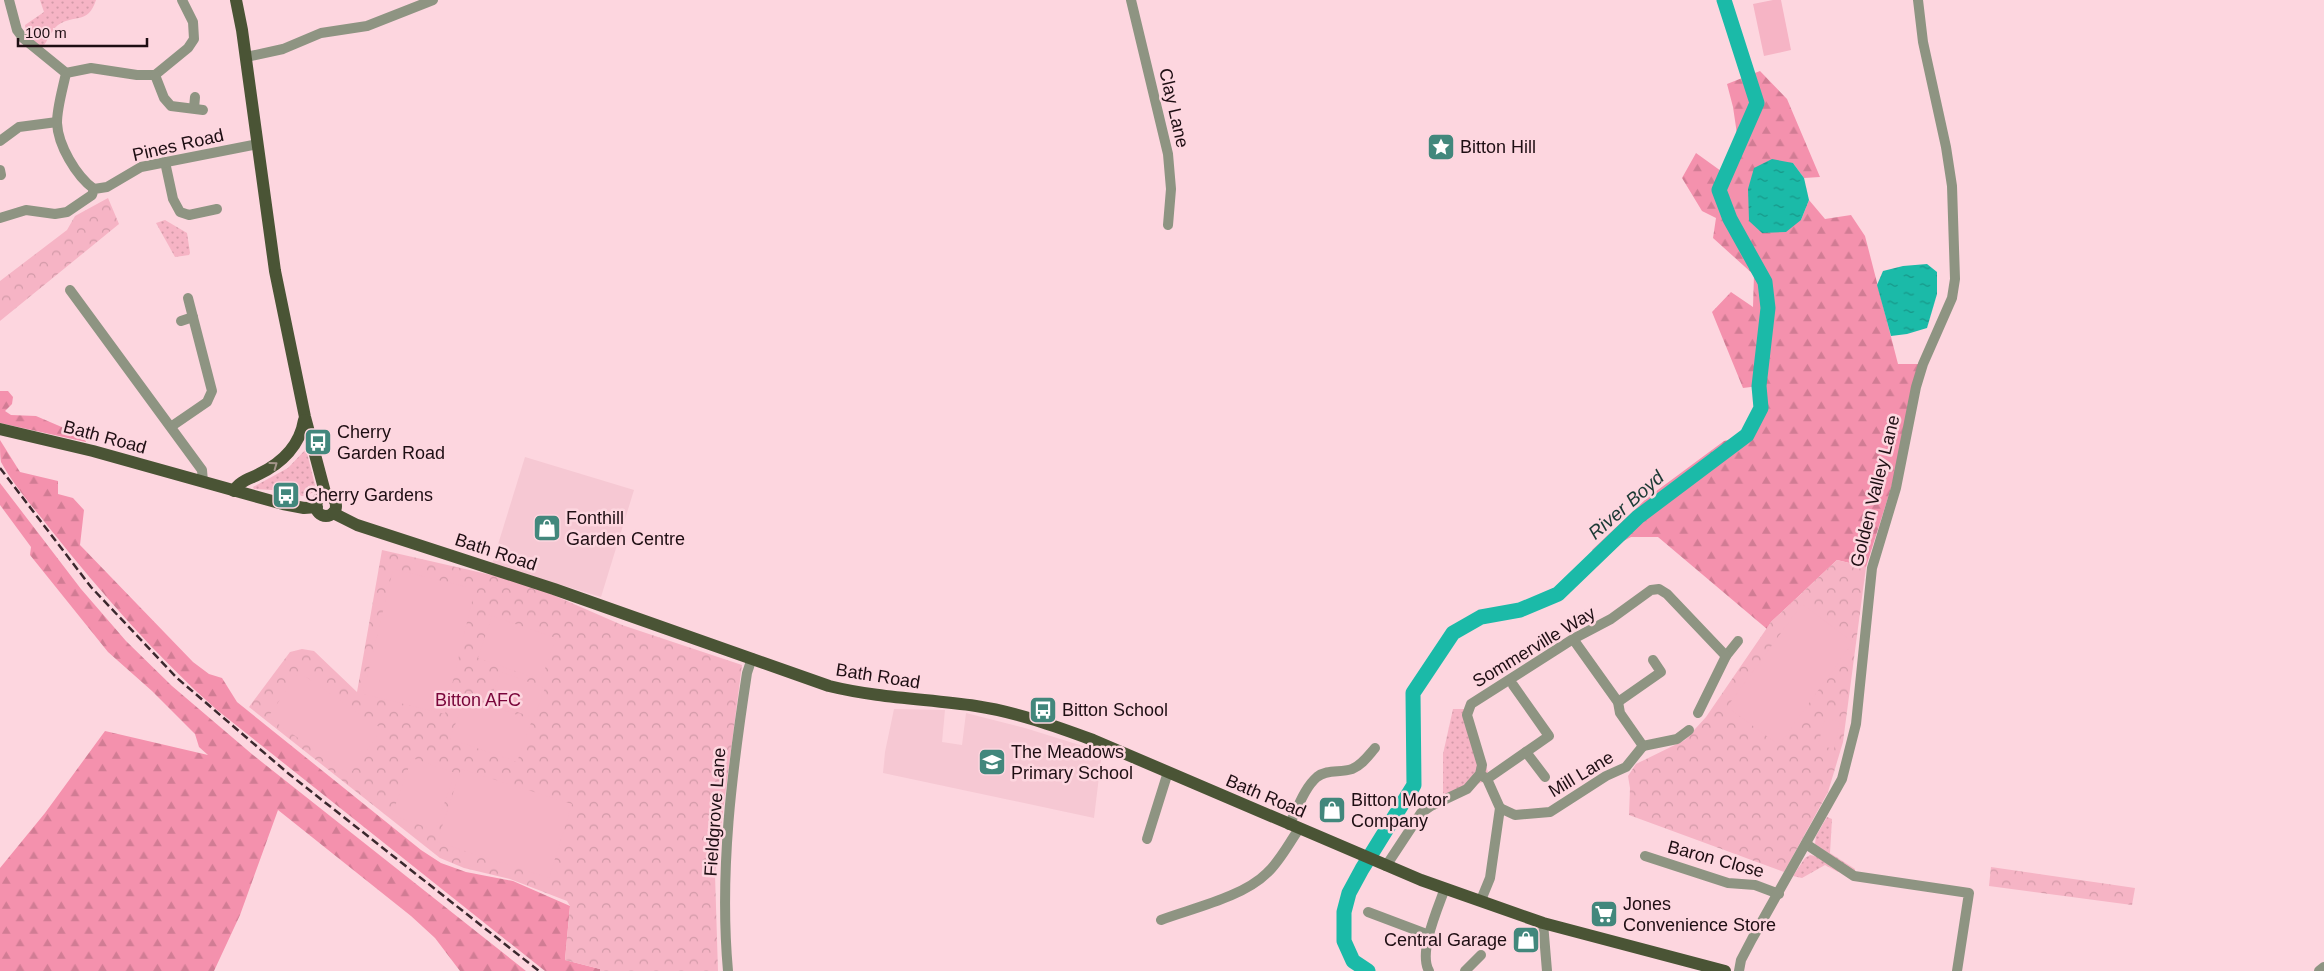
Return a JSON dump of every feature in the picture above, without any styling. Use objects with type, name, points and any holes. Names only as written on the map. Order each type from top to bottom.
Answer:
[{"type":"main road","points":[[236,0],[246,57],[275,270],[305,417],[326,496],[335,502],[336,509],[333,513],[325,515],[320,513],[317,507],[319,500],[326,496]]},
{"type":"main road","points":[[234,491],[240,482],[272,466],[291,450],[298,440],[305,417]]},
{"type":"main road","name":"Bath Road","points":[[0,429],[93,451],[283,504],[304,508],[317,507]]},
{"type":"main road","name":"Bath Road","points":[[333,513],[356,525],[554,589],[829,686],[865,695],[976,706],[1020,716],[1093,740],[1384,865]]},
{"type":"main road","points":[[1384,865],[1543,923],[1720,971]]},
{"type":"street","points":[[66,73],[91,68],[137,75],[155,74],[188,48],[194,39],[193,22],[182,0]]},
{"type":"street","points":[[246,57],[283,49],[322,33],[367,26],[433,0]]},
{"type":"street","name":"Clay Lane","points":[[1131,0],[1168,154],[1171,189],[1168,224]]},
{"type":"street","name":"Golden Valley Lane","points":[[1740,971],[1741,960],[1842,779],[1856,724],[1872,568],[1896,488],[1916,387],[1923,364],[1952,298],[1955,279],[1952,186],[1946,147],[1923,42],[1918,0]]},
{"type":"street","points":[[6,1],[17,30],[23,38],[66,73]]},
{"type":"street","points":[[66,73],[57,122],[68,155],[83,180],[94,189]]},
{"type":"street","points":[[155,74],[167,102],[178,108],[197,105]]},
{"type":"street","points":[[0,141],[18,127],[57,122]]},
{"type":"street","name":"Pines Road","points":[[0,218],[26,210],[55,214],[67,212],[92,195],[94,189],[107,187],[141,167],[258,144]]},
{"type":"street","points":[[165,162],[172,199],[180,212],[188,215],[217,209]]},
{"type":"street","points":[[70,290],[172,426],[202,470],[203,482]]},
{"type":"street","points":[[172,426],[207,402],[212,392],[188,298]]},
{"type":"street","points":[[180,321],[193,317]]},
{"type":"street","name":"Sommerville Way","points":[[1484,776],[1467,715],[1472,704],[1573,639],[1612,619],[1652,590],[1659,589],[1667,594],[1726,656]]},
{"type":"street","points":[[1573,639],[1618,702],[1620,712],[1643,746],[1677,739],[1689,730]]},
{"type":"street","points":[[1698,713],[1726,656],[1738,641]]},
{"type":"street","name":"Fieldgrove Lane","points":[[728,971],[726,877],[730,792],[746,672],[752,658]]},
{"type":"street","points":[[1618,702],[1661,672],[1653,660]]},
{"type":"street","points":[[1384,865],[1421,813],[1430,806],[1468,789],[1484,776],[1526,752],[1548,736],[1513,685]]},
{"type":"street","name":"Mill Lane","points":[[1500,808],[1515,815],[1550,812],[1606,776],[1626,767],[1643,746]]},
{"type":"street","points":[[1161,920],[1225,897],[1248,886],[1268,873],[1294,827],[1309,787],[1318,776],[1328,772],[1351,769],[1363,762],[1375,748]]},
{"type":"street","points":[[1526,752],[1545,777]]},
{"type":"street","points":[[1147,839],[1168,772]]},
{"type":"street","points":[[1481,900],[1490,878],[1500,808],[1484,776]]},
{"type":"street","points":[[1806,844],[1854,876],[1970,894],[1957,971]]},
{"type":"street","name":"Baron Close","points":[[1645,856],[1728,883],[1755,885],[1779,894]]},
{"type":"street","points":[[1429,971],[1426,966],[1429,935],[1445,888]]},
{"type":"street","points":[[1368,912],[1429,935]]},
{"type":"street","points":[[1543,923],[1547,971]]},
{"type":"street","points":[[1465,971],[1481,955]]},
{"type":"street","points":[[2319,971],[2324,967]]},
{"type":"shaded area","points":[[525,457],[634,490],[601,597],[492,564]]},
{"type":"shaded area","name":"The Meadows Primary School","points":[[894,709],[945,710],[942,742],[962,745],[966,713],[1025,728],[1102,752],[1094,818],[883,773],[885,752]]},
{"type":"green space","points":[[40,0],[96,0],[93,8],[85,16],[58,25],[42,48],[26,34],[25,25],[44,12]]},
{"type":"green space","points":[[1781,0],[1791,50],[1764,56],[1753,4]]},
{"type":"green space","points":[[1760,71],[1787,99],[1820,177],[1804,178],[1793,163],[1801,220],[1809,200],[1825,219],[1851,215],[1865,236],[1898,364],[1920,364],[1892,485],[1866,567],[1837,560],[1771,622],[1767,629],[1658,537],[1631,537],[1597,555],[1592,550],[1647,498],[1724,441],[1747,435],[1761,408],[1759,386],[1743,388],[1712,312],[1731,292],[1753,307],[1754,275],[1713,238],[1716,218],[1702,211],[1682,178],[1696,153],[1721,171],[1737,134],[1727,84]]},
{"type":"green space","points":[[108,198],[119,224],[0,321],[0,281],[67,230],[75,216]]},
{"type":"green space","points":[[165,220],[187,233],[189,255],[175,257],[156,223]]},
{"type":"green space","points":[[0,391],[8,391],[13,397],[12,404],[5,411],[11,415],[36,416],[85,437],[86,442],[0,423]]},
{"type":"green space","points":[[0,440],[20,472],[58,481],[58,494],[73,498],[84,510],[80,545],[193,662],[209,674],[222,678],[237,702],[421,850],[441,863],[466,872],[513,881],[570,906],[565,960],[600,969],[600,971],[545,971],[217,710],[172,668],[130,624],[51,530],[6,471],[1,462]]},
{"type":"green space","points":[[306,449],[315,485],[313,492],[307,496],[301,496],[297,491],[290,489],[289,491],[254,489],[253,487],[288,468]]},
{"type":"green space","points":[[0,483],[81,589],[126,641],[172,686],[253,755],[526,971],[460,971],[435,938],[411,916],[278,810],[240,915],[214,971],[0,971],[0,868],[45,813],[105,731],[208,755],[199,747],[195,734],[152,691],[108,652],[30,555],[31,547],[0,505]]},
{"type":"green space","name":"Bitton AFC","points":[[382,550],[500,577],[544,591],[622,625],[742,665],[715,874],[718,971],[600,971],[600,969],[565,960],[570,906],[567,901],[510,879],[464,868],[440,858],[249,707],[290,652],[302,649],[314,651],[357,692]]},
{"type":"green space","points":[[1837,560],[1866,567],[1843,742],[1828,792],[1784,872],[1629,815],[1630,788],[1628,776],[1636,764],[1685,740],[1706,717],[1771,622]]},
{"type":"green space","points":[[393,569],[475,589],[445,714],[363,694]]},
{"type":"green space","points":[[1802,604],[1853,642],[1779,745],[1727,707]]},
{"type":"green space","points":[[492,616],[556,638],[541,680],[478,658]]},
{"type":"green space","points":[[299,672],[382,729],[350,774],[268,717]]},
{"type":"green space","points":[[501,672],[545,688],[534,718],[489,702]]},
{"type":"green space","points":[[465,697],[532,720],[517,762],[450,739]]},
{"type":"green space","points":[[1453,709],[1467,709],[1488,772],[1482,782],[1443,800],[1443,754]]},
{"type":"green space","points":[[1825,718],[1840,722],[1834,749],[1818,745]]},
{"type":"green space","points":[[412,758],[455,773],[435,830],[392,815]]},
{"type":"green space","points":[[461,769],[572,804],[549,878],[437,842]]},
{"type":"green space","points":[[1827,817],[1832,819],[1830,853],[1855,869],[1855,872],[1815,844],[1816,836]]},
{"type":"green space","points":[[1810,855],[1815,856],[1839,871],[1825,865],[1802,878],[1793,876],[1805,858]]},
{"type":"green space","points":[[1991,867],[2135,888],[2132,905],[1989,886]]},
{"type":"water","points":[[1772,159],[1793,163],[1804,178],[1809,200],[1801,220],[1786,232],[1762,233],[1749,221],[1748,189],[1754,168]]},
{"type":"water","points":[[1927,264],[1937,272],[1937,294],[1927,328],[1907,334],[1891,336],[1877,285],[1883,271],[1903,266]]},
{"type":"waterway","name":"River Boyd","points":[[1368,971],[1353,961],[1344,941],[1344,912],[1349,893],[1362,869],[1414,785],[1413,693],[1453,633],[1481,617],[1520,610],[1558,594],[1638,517],[1747,435],[1761,408],[1759,386],[1768,308],[1765,282],[1730,219],[1719,190],[1757,103],[1724,0]]},
{"type":"railway","points":[[0,468],[91,587],[177,678],[289,774],[539,971]]},
{"type":"place","name":"Bitton Hill","points":[[1441,147]]},
{"type":"place","name":"Cherry Garden Road","points":[[318,442]]},
{"type":"place","name":"Cherry Gardens","points":[[286,495]]},
{"type":"place","name":"Fonthill Garden Centre","points":[[547,528]]},
{"type":"place","name":"Bitton School","points":[[1043,710]]},
{"type":"place","name":"The Meadows Primary School","points":[[992,762]]},
{"type":"place","name":"Bitton Motor Company","points":[[1332,810]]},
{"type":"place","name":"Jones Convenience Store","points":[[1604,914]]},
{"type":"place","name":"Central Garage","points":[[1526,940]]}]
